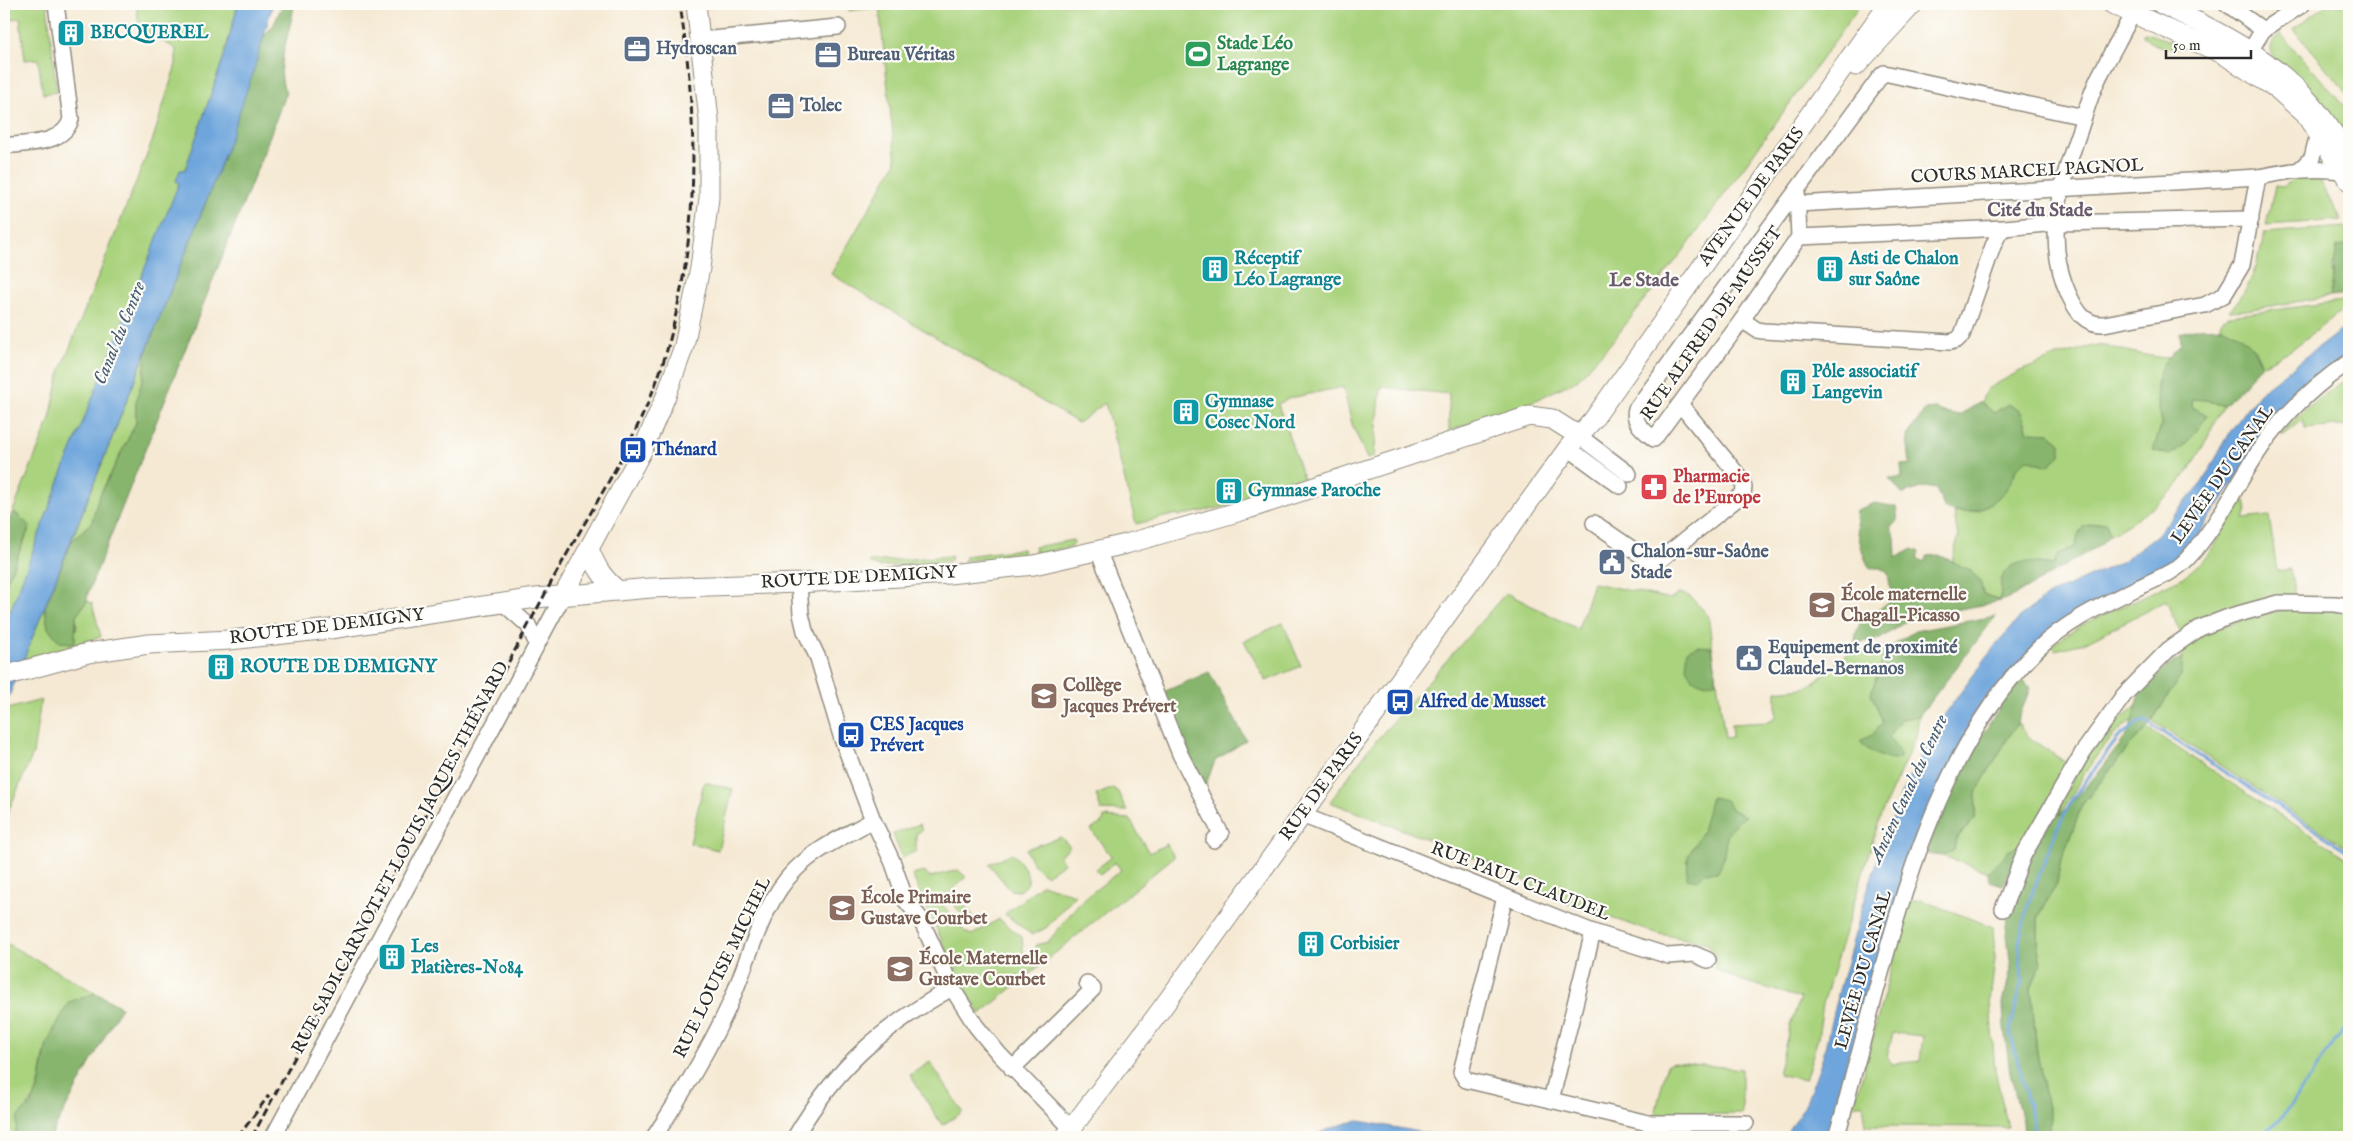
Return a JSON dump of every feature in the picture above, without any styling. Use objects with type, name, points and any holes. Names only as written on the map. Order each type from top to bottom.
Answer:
[{"type":"main road","points":[[563,596],[642,450],[666,396],[684,346],[700,268],[709,198],[709,120],[696,4]]},
{"type":"main road","name":"AVENUE DE PARIS","points":[[1574,442],[1810,116],[1888,4]]},
{"type":"main road","points":[[1810,116],[1913,4]]},
{"type":"main road","points":[[2112,4],[2135,8],[2246,58],[2267,63],[2313,105],[2345,165]]},
{"type":"main road","points":[[2161,4],[2230,40],[2277,89],[2305,114],[2345,165]]},
{"type":"main road","name":"ROUTE DE DEMIGNY","points":[[4,676],[88,653],[149,644],[230,640],[330,629],[563,596],[651,588],[799,583],[949,574],[1034,565],[1098,550],[1248,509],[1529,416],[1552,419],[1574,442]]},
{"type":"main road","name":"RUE DE PARIS","points":[[1068,1133],[1160,1011],[1574,442]]},
{"type":"main road","points":[[589,549],[595,566],[604,580],[618,591]]},
{"type":"street","points":[[4,146],[48,140],[59,136],[69,127],[71,119],[56,4]]},
{"type":"street","points":[[2227,4],[2263,30]]},
{"type":"street","points":[[2230,40],[2263,30],[2303,4]]},
{"type":"street","points":[[2135,8],[2100,74],[2061,189],[2055,223],[2058,258],[2066,289],[2081,316],[2094,324],[2205,305],[2216,301],[2230,287],[2242,265],[2258,177]]},
{"type":"street","points":[[700,40],[838,27]]},
{"type":"street","points":[[2246,58],[2263,30]]},
{"type":"street","name":"RUE ALFRED DE MUSSET","points":[[1797,198],[1799,237],[1742,320],[1654,439],[1642,428],[1634,416],[1636,410],[1797,198],[1884,73],[2084,117]]},
{"type":"street","points":[[2300,169],[2312,158],[2318,133]]},
{"type":"street","points":[[2312,158],[2345,165]]},
{"type":"street","name":"COURS MARCEL PAGNOL","points":[[1797,198],[2061,189],[2258,177],[2300,169],[2345,165]]},
{"type":"street","points":[[1799,237],[2005,228],[2055,223],[2251,219]]},
{"type":"street","points":[[1742,320],[1757,330],[1763,331],[1940,342],[1958,340],[1965,328],[1996,238],[2005,228]]},
{"type":"street","name":"LEVÉE DU CANAL","points":[[1836,1137],[1886,955],[1924,835],[1958,762],[1978,725],[2021,669],[2057,632],[2098,607],[2173,570],[2185,561],[2222,514],[2270,436],[2315,388],[2349,362]]},
{"type":"street","points":[[1594,523],[1648,560],[1656,563],[1743,494],[1742,480],[1680,404]]},
{"type":"street","points":[[1574,442],[1624,480]]},
{"type":"street","points":[[1098,550],[1180,754],[1221,834],[1214,840]]},
{"type":"street","points":[[799,583],[801,614],[805,631],[818,658],[842,738],[873,820],[893,863],[902,893],[920,918],[952,988],[976,1026],[1068,1133]]},
{"type":"street","name":"RUE SADI CARNOT ET LOUIS JAQUES THÉNARD","points":[[273,1137],[563,596]]},
{"type":"street","points":[[503,603],[528,625],[537,644]]},
{"type":"street","points":[[2004,909],[2023,856],[2083,752],[2124,695],[2168,650],[2200,628],[2231,616],[2278,603],[2318,603],[2349,606]]},
{"type":"street","name":"RUE PAUL CLAUDEL","points":[[1302,815],[1593,932],[1669,956],[1694,954],[1708,960]]},
{"type":"street","name":"RUE LOUISE MICHEL","points":[[654,1137],[692,1076],[718,1028],[764,917],[784,882],[796,868],[810,858],[873,820]]},
{"type":"street","points":[[1506,897],[1461,1072],[1466,1080],[1648,1123],[1746,1123]]},
{"type":"street","points":[[1551,1100],[1593,932]]},
{"type":"street","points":[[1012,1069],[1093,989],[1087,983]]},
{"type":"street","points":[[795,1137],[822,1094],[850,1061],[889,1027],[952,988]]},
{"type":"green space","points":[[4,4],[47,4],[57,92],[43,94],[38,59],[25,60],[20,18],[4,20]]},
{"type":"green space","points":[[136,4],[238,4],[225,53],[185,170],[180,171],[176,181],[180,183],[61,476],[4,628],[4,588],[30,527],[13,511],[50,419],[60,372],[152,142],[176,64],[176,49],[139,27]]},
{"type":"green space","points":[[283,4],[294,4],[282,61],[281,73],[286,92],[262,157],[88,593],[87,601],[76,616],[75,643],[60,642],[48,628],[45,607],[71,542],[92,522],[98,499],[136,423],[136,402],[143,378],[147,350],[224,156],[264,36],[274,24]]},
{"type":"green space","points":[[849,4],[1861,4],[1688,245],[1611,343],[1577,380],[1532,402],[1449,431],[1449,394],[1381,387],[1374,456],[1367,459],[1352,424],[1343,387],[1290,398],[1278,404],[1304,481],[1250,502],[1178,516],[1177,514],[1136,524],[1105,403],[1078,423],[831,274],[896,162],[879,7],[849,11]]},
{"type":"green space","points":[[2328,4],[2349,4],[2349,95],[2293,29]]},
{"type":"green space","points":[[2146,33],[2180,44],[2178,48],[2158,46],[2145,38],[2142,34]]},
{"type":"green space","points":[[2280,33],[2349,111],[2349,138],[2314,96],[2275,59],[2271,48],[2274,39]]},
{"type":"green space","points":[[2315,174],[2342,220],[2266,225],[2275,186],[2283,187],[2295,178]]},
{"type":"green space","points":[[2345,227],[2349,237],[2349,251],[2344,246],[2332,267],[2333,283],[2330,296],[2246,310],[2229,311],[2243,293],[2253,275],[2260,255],[2264,233]]},
{"type":"green space","points":[[2344,246],[2349,251],[2349,294],[2330,296],[2337,247]]},
{"type":"green space","points":[[2349,300],[2349,305],[2291,350],[2262,365],[2255,350],[2219,327],[2222,320],[2229,316]]},
{"type":"green space","points":[[2223,327],[2247,342],[2262,365],[2224,406],[2206,400],[2191,399],[2193,408],[2208,415],[2200,426],[2187,442],[2170,455],[2153,450],[2161,426],[2156,385],[2161,367],[2181,343],[2180,333],[2198,328]]},
{"type":"green space","points":[[2097,345],[2168,358],[2159,376],[2158,392],[2162,417],[2154,450],[2170,455],[2187,442],[2208,415],[2193,408],[2191,399],[2206,400],[2224,406],[2189,470],[2172,491],[2153,508],[2109,536],[2106,522],[2084,526],[2075,547],[2058,554],[2053,565],[2039,563],[2001,582],[2001,601],[1983,594],[1980,581],[1952,561],[1958,537],[1954,513],[1980,510],[2007,488],[2020,463],[2028,459],[2048,466],[2060,455],[2061,443],[2049,433],[2028,432],[2025,421],[1994,413],[1981,402],[1987,389],[2018,372],[2060,355]]},
{"type":"green space","points":[[147,350],[143,378],[136,402],[136,423],[98,499],[92,522],[71,542]]},
{"type":"green space","points":[[2349,378],[2349,425],[2305,429],[2303,419],[2282,436],[2282,433],[2305,410]]},
{"type":"green space","points":[[1981,402],[1994,413],[2008,404],[2021,412],[2028,432],[2049,433],[2061,443],[2060,455],[2048,466],[2028,459],[2024,461],[2020,464],[2008,487],[2002,494],[1980,509],[1962,512],[1945,509],[1936,489],[1925,487],[1902,494],[1889,478],[1902,478],[1901,465],[1910,464],[1907,436],[1925,410],[1936,409],[1949,414],[1959,415]]},
{"type":"green space","points":[[2245,500],[2247,510],[2244,519],[2269,516],[2277,571],[2290,569],[2295,595],[2222,611],[2180,632],[2166,601],[2084,643],[2055,650],[2051,646],[2080,626],[2184,577],[2208,556],[2235,508]]},
{"type":"green space","points":[[1875,503],[1896,507],[1898,521],[1890,527],[1895,537],[1896,558],[1912,549],[1919,552],[1917,558],[1924,562],[1927,556],[1939,555],[1970,570],[1980,581],[1983,594],[2000,601],[2001,581],[2010,567],[2023,562],[2053,565],[2058,554],[2075,547],[2084,526],[2107,522],[2109,536],[2101,544],[2017,594],[2001,601],[1909,619],[1880,639],[1855,643],[1856,633],[1862,621],[1892,599],[1888,573],[1880,568],[1870,568],[1864,557],[1858,532],[1857,510]]},
{"type":"green space","points":[[13,511],[30,526],[4,588],[4,534]]},
{"type":"green space","points":[[1073,540],[1074,544],[1071,547],[1039,553],[1035,552],[1034,547]]},
{"type":"green space","points":[[1022,549],[1023,554],[1020,556],[965,561],[965,556]]},
{"type":"green space","points":[[951,556],[952,559],[949,561],[878,567],[869,562]]},
{"type":"green space","points":[[1593,583],[1671,599],[1680,593],[1691,597],[1708,615],[1725,738],[1732,737],[1731,724],[1768,722],[1776,718],[1776,691],[1804,688],[1815,682],[1850,652],[1886,650],[1871,693],[1883,723],[1877,730],[1901,719],[1919,716],[1916,737],[1880,817],[1823,1004],[1818,1038],[1805,1080],[1778,1074],[1790,1026],[1800,998],[1743,981],[1715,969],[1716,958],[1707,943],[1660,934],[1571,905],[1539,891],[1513,872],[1330,802],[1367,751],[1506,593],[1578,629]]},
{"type":"green space","points":[[87,601],[92,603],[101,637],[23,660],[45,607],[48,628],[60,642],[77,629],[76,616]]},
{"type":"green space","points":[[2289,608],[2329,610],[2349,614],[2349,849],[2152,721],[2163,704],[2183,658],[2181,651],[2211,629]]},
{"type":"green space","points":[[1996,616],[1919,716],[1901,719],[1888,737],[1900,753],[1900,759],[1878,755],[1864,746],[1860,741],[1872,735],[1883,723],[1871,693],[1886,650],[1915,631]]},
{"type":"green space","points":[[1283,623],[1301,666],[1266,681],[1244,641]]},
{"type":"green space","points":[[1698,646],[1712,647],[1717,681],[1706,684],[1692,679],[1686,667],[1688,650]]},
{"type":"green space","points":[[2183,658],[2181,676],[2147,728],[2127,749],[2082,805],[2060,864],[2057,883],[2038,917],[2038,949],[2041,963],[2031,988],[2037,1053],[2050,1118],[2050,1137],[2023,1137],[2022,1121],[2010,1072],[2003,1003],[2011,969],[2006,925],[2028,859],[2060,804],[2060,815],[2100,771],[2128,734],[2141,691],[2168,666]]},
{"type":"green space","points":[[1209,672],[1246,740],[1215,761],[1204,789],[1161,693]]},
{"type":"green space","points":[[2021,677],[2030,688],[2017,723],[1976,792],[1975,819],[1956,838],[1954,849],[1943,856],[1926,854],[1945,807],[1967,762],[1979,740]]},
{"type":"green space","points":[[41,700],[33,754],[4,821],[4,710]]},
{"type":"green space","points":[[2137,705],[2134,719],[2111,738],[2101,750],[2059,816],[2060,807],[2065,796],[2092,750]]},
{"type":"green space","points":[[2017,723],[2030,738],[2069,765],[2024,843],[2007,852],[1988,872],[1943,856],[1954,849],[1956,839],[1975,819],[1976,792]]},
{"type":"green space","points":[[2147,728],[2349,860],[2349,1137],[2050,1137],[2050,1118],[2037,1053],[2031,988],[2041,963],[2038,949],[2038,918],[2057,883],[2060,864],[2082,805],[2127,749]]},
{"type":"green space","points":[[704,782],[733,789],[718,850],[690,843]]},
{"type":"green space","points":[[1113,788],[1118,792],[1127,811],[1101,810],[1096,795]]},
{"type":"green space","points":[[1711,797],[1726,800],[1731,809],[1745,816],[1729,832],[1723,861],[1717,872],[1705,873],[1698,880],[1687,878],[1688,856],[1702,832]]},
{"type":"green space","points":[[1104,817],[1130,819],[1149,853],[1167,844],[1174,857],[980,1014],[961,983],[912,875],[924,872],[930,877],[958,870],[966,877],[952,891],[980,924],[976,925],[967,922],[948,896],[942,904],[965,932],[972,935],[999,919],[1022,937],[1024,957],[1035,956],[1036,945],[1048,942],[1080,902],[1121,870],[1115,862],[1100,874],[1095,870],[1112,857],[1091,830],[1103,822]]},
{"type":"green space","points":[[920,824],[922,830],[916,834],[916,851],[902,858],[893,834]]},
{"type":"green space","points":[[1061,837],[1070,847],[1059,856],[1064,863],[1046,875],[1033,864],[1026,849]]},
{"type":"green space","points":[[2024,843],[2002,885],[1989,881],[1988,872],[2007,852]]},
{"type":"green space","points":[[1012,853],[1023,866],[1028,878],[1028,883],[1019,891],[1010,890],[989,864]]},
{"type":"green space","points":[[1042,884],[1075,895],[1046,928],[1032,935],[1005,914]]},
{"type":"green space","points":[[1921,900],[1993,927],[1995,959],[1990,1002],[1995,1071],[2008,1127],[1866,1126],[1863,1103],[1854,1106],[1909,902]],"holes":[[[1893,1033],[1923,1036],[1920,1061],[1892,1064],[1887,1056]]]},
{"type":"green space","points":[[4,942],[96,993],[69,1002],[54,1028],[44,1056],[37,1091],[27,1108],[18,1116],[16,1134],[19,1137],[4,1137]]},
{"type":"green space","points":[[96,993],[121,1007],[50,1137],[19,1137],[15,1135],[18,1116],[31,1105],[39,1087],[47,1044],[69,1002]]},
{"type":"green space","points":[[930,1062],[963,1112],[942,1125],[910,1075]]},
{"type":"green space","points":[[1674,1062],[1742,1069],[1742,1114],[1655,1115],[1667,1064]]},
{"type":"water","name":"Canal du Centre","points":[[238,4],[273,4],[252,76],[224,156],[4,709],[4,628],[61,476],[179,183],[176,181],[180,170],[185,170],[225,53]]},
{"type":"water","name":"Ancien Canal du Centre","points":[[2349,324],[2349,358],[2243,469],[2181,560],[2060,626],[1947,773],[1830,1134],[1828,1137],[1785,1137],[1806,1103],[1823,1057],[1834,1008],[1868,888],[1900,798],[1922,753],[1947,711],[1997,643],[2023,614],[2049,595],[2123,561],[2157,535],[2202,483],[2232,429],[2259,393]]},
{"type":"water","points":[[1359,1121],[1448,1137],[1310,1137],[1341,1125]]},
{"type":"waterway","points":[[2034,1137],[2032,1118],[2010,1031],[2022,980],[2019,942],[2028,904],[2057,829],[2073,798],[2118,738],[2137,723],[2145,721],[2349,852]]},
{"type":"waterway","points":[[2257,1137],[2280,1120],[2349,1022]]},
{"type":"railway","points":[[252,1137],[562,562],[617,467],[649,401],[662,367],[681,289],[691,208],[693,168],[690,88],[680,4]]},
{"type":"railway","points":[[238,1137],[269,1095]]},
{"type":"place","name":"BECQUEREL","points":[[71,33]]},
{"type":"place","name":"Hydroscan","points":[[637,49]]},
{"type":"place","name":"Stade Léo Lagrange","points":[[1198,54]]},
{"type":"place","name":"Bureau Véritas","points":[[828,55]]},
{"type":"place","name":"Tolec","points":[[781,106]]},
{"type":"place","name":"Réceptif Léo Lagrange","points":[[1215,269]]},
{"type":"place","name":"Asti de Chalon sur Saône","points":[[1830,269]]},
{"type":"place","name":"Pôle associatif Langevin","points":[[1793,382]]},
{"type":"place","name":"Gymnase Cosec Nord","points":[[1186,412]]},
{"type":"place","name":"Thénard","points":[[633,450]]},
{"type":"place","name":"Pharmacie de l'Europe","points":[[1654,487]]},
{"type":"place","name":"Gymnase Paroche","points":[[1229,491]]},
{"type":"place","name":"Chalon-sur-Saône Stade","points":[[1612,562]]},
{"type":"place","name":"École maternelle Chagall-Picasso","points":[[1822,605]]},
{"type":"place","name":"Equipement de proximité Claudel-Bernanos","points":[[1749,658]]},
{"type":"place","name":"ROUTE DE DEMIGNY","points":[[221,667]]},
{"type":"place","name":"Collège Jacques Prévert","points":[[1044,696]]},
{"type":"place","name":"Alfred de Musset","points":[[1400,702]]},
{"type":"place","name":"CES Jacques Prévert","points":[[851,735]]},
{"type":"place","name":"École Primaire Gustave Courbet","points":[[842,908]]},
{"type":"place","name":"Corbisier","points":[[1311,944]]},
{"type":"place","name":"Les Platières-N084","points":[[392,957]]},
{"type":"place","name":"École Maternelle Gustave Courbet","points":[[900,969]]},
{"type":"district","name":"Cité du Stade","points":[[2040,211]]},
{"type":"district","name":"Le Stade","points":[[1644,281]]}]
